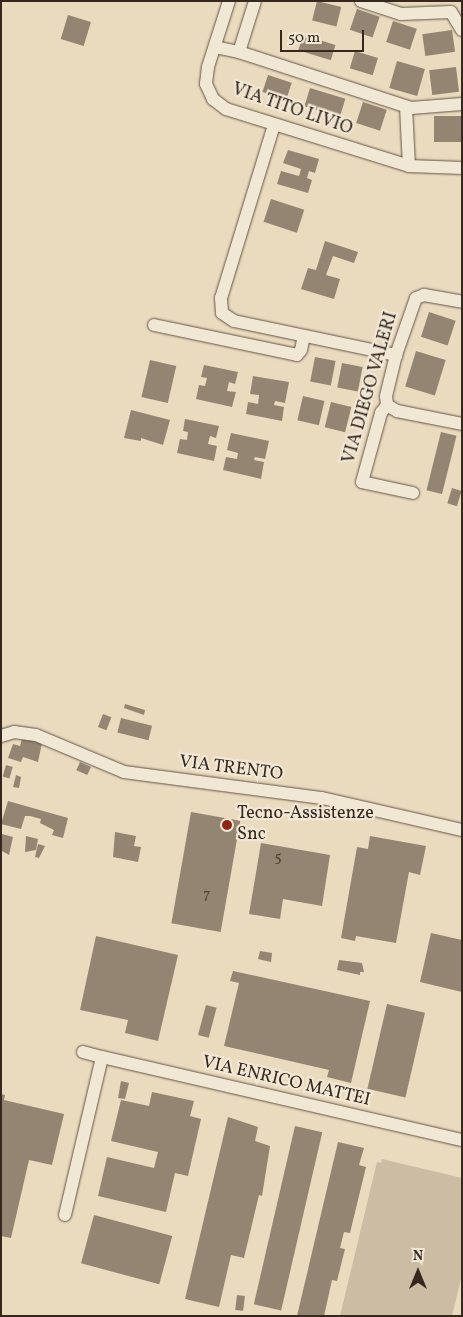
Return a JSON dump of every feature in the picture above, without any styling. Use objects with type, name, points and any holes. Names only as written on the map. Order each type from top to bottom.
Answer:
[{"type":"street","name":"VIA TITO LIVIO","points":[[229,1],[206,84],[213,99],[226,109],[410,166],[462,168]]},
{"type":"street","points":[[239,52],[255,1]]},
{"type":"street","points":[[361,1],[401,14],[451,12],[462,30]]},
{"type":"street","points":[[215,47],[239,52],[406,107],[462,104]]},
{"type":"street","points":[[406,107],[410,166]]},
{"type":"street","points":[[274,125],[220,304],[222,313],[234,321],[396,355]]},
{"type":"street","name":"VIA DIEGO VALERI","points":[[413,493],[362,482],[381,413],[387,405],[386,396],[396,355],[416,298],[424,295],[462,302]]},
{"type":"street","points":[[154,325],[297,355],[302,350],[304,336]]},
{"type":"street","points":[[387,405],[397,411],[462,424]]},
{"type":"street","name":"VIA TRENTO","points":[[1,736],[14,732],[36,735],[124,772],[357,804],[462,830]]},
{"type":"street","name":"VIA ENRICO MATTEI","points":[[83,1052],[462,1140]]},
{"type":"street","points":[[65,1215],[102,1057]]},
{"type":"shaded area","points":[[382,1159],[462,1178],[462,1275],[452,1316],[340,1316],[377,1162],[381,1163]]},
{"type":"building","points":[[317,1],[341,7],[336,26],[312,20]]},
{"type":"building","points":[[357,9],[380,17],[373,38],[350,30]]},
{"type":"building","points":[[68,15],[91,22],[84,46],[61,39]]},
{"type":"building","points":[[393,21],[417,29],[410,50],[386,42]]},
{"type":"building","points":[[452,30],[455,52],[425,56],[422,34]]},
{"type":"building","points":[[303,35],[336,45],[331,60],[298,50]]},
{"type":"building","points":[[355,51],[378,58],[373,75],[350,68]]},
{"type":"building","points":[[397,61],[425,69],[417,96],[389,88]]},
{"type":"building","points":[[456,67],[459,92],[432,95],[429,70]]},
{"type":"building","points":[[268,75],[292,83],[286,100],[262,92]]},
{"type":"building","points":[[310,88],[345,99],[340,117],[304,106]]},
{"type":"building","points":[[363,102],[387,110],[380,131],[356,123]]},
{"type":"building","points":[[434,116],[462,116],[462,142],[434,142]]},
{"type":"building","points":[[288,150],[319,159],[315,173],[309,171],[307,178],[312,180],[308,193],[277,184],[281,171],[299,176],[301,169],[283,163]]},
{"type":"building","points":[[271,199],[304,210],[297,233],[264,222]]},
{"type":"building","points":[[325,241],[358,252],[354,263],[333,256],[326,275],[340,279],[334,299],[301,289],[308,268],[316,270]]},
{"type":"building","points":[[429,312],[456,321],[448,345],[421,337]]},
{"type":"building","points":[[416,351],[446,360],[435,395],[405,386]]},
{"type":"building","points":[[315,357],[336,361],[331,386],[310,382]]},
{"type":"building","points":[[150,360],[176,366],[168,403],[141,397]]},
{"type":"building","points":[[342,363],[363,367],[358,392],[337,388]]},
{"type":"building","points":[[204,365],[238,372],[235,384],[229,382],[227,391],[236,392],[232,407],[196,399],[199,385],[205,386],[207,378],[201,377]]},
{"type":"building","points":[[253,376],[289,382],[285,403],[275,401],[274,405],[284,407],[282,421],[246,414],[248,402],[258,404],[259,395],[250,394]]},
{"type":"building","points":[[303,396],[324,401],[319,425],[297,420]]},
{"type":"building","points":[[331,402],[351,407],[345,432],[325,427]]},
{"type":"building","points":[[131,410],[170,420],[163,445],[141,438],[141,441],[124,438]]},
{"type":"building","points":[[185,419],[219,426],[216,438],[210,436],[208,444],[217,446],[214,461],[177,453],[180,439],[187,440],[188,432],[183,431]]},
{"type":"building","points":[[441,432],[457,436],[442,494],[426,490]]},
{"type":"building","points":[[231,433],[269,441],[265,459],[255,457],[254,460],[264,462],[261,479],[223,470],[226,457],[237,459],[238,453],[227,450]]},
{"type":"building","points":[[452,488],[462,491],[457,506],[447,503]]},
{"type":"building","points":[[125,704],[145,710],[144,715],[124,708]]},
{"type":"building","points":[[103,714],[111,717],[106,730],[98,727]]},
{"type":"building","points":[[121,718],[152,726],[148,740],[117,733]]},
{"type":"building","points":[[22,739],[42,743],[38,762],[23,757],[21,762],[8,758],[13,744],[20,746]]},
{"type":"building","points":[[80,762],[91,767],[87,775],[76,770]]},
{"type":"building","points":[[6,765],[13,767],[9,778],[3,777]]},
{"type":"building","points":[[16,775],[21,777],[19,788],[13,787]]},
{"type":"building","points":[[8,801],[68,818],[63,838],[52,835],[54,830],[40,823],[41,819],[30,816],[25,816],[21,829],[1,824]]},
{"type":"building","points":[[191,812],[240,821],[221,932],[171,923]]},
{"type":"building","points":[[115,832],[136,836],[134,846],[141,847],[138,862],[113,857]]},
{"type":"building","points":[[2,834],[13,837],[9,855],[2,851]]},
{"type":"building","points":[[26,836],[38,839],[36,850],[25,852]]},
{"type":"building","points":[[370,836],[426,846],[420,875],[409,872],[396,943],[356,936],[355,941],[341,938],[357,847],[368,849]]},
{"type":"building","points":[[261,843],[330,855],[322,906],[283,899],[280,919],[249,914]]},
{"type":"building","points":[[38,844],[45,846],[39,858],[35,857]]},
{"type":"building","points":[[431,933],[462,940],[462,992],[420,982]]},
{"type":"building","points":[[96,936],[178,955],[158,1041],[125,1033],[128,1020],[80,1010]]},
{"type":"building","points":[[260,951],[272,953],[271,962],[258,959]]},
{"type":"building","points":[[339,960],[362,963],[364,972],[360,972],[360,975],[337,970]]},
{"type":"building","points":[[233,971],[370,1001],[351,1083],[327,1077],[329,1070],[224,1046],[239,983],[230,981]]},
{"type":"building","points":[[387,1004],[425,1013],[405,1098],[367,1089]]},
{"type":"building","points":[[206,1005],[217,1008],[209,1038],[198,1035]]},
{"type":"building","points":[[121,1081],[129,1083],[125,1099],[118,1098]]},
{"type":"building","points":[[152,1092],[194,1101],[190,1116],[201,1119],[188,1176],[175,1173],[166,1212],[98,1196],[107,1157],[154,1168],[158,1152],[111,1141],[121,1100],[149,1106]]},
{"type":"building","points":[[1,1094],[5,1095],[4,1100],[64,1114],[52,1165],[29,1160],[11,1238],[1,1236]]},
{"type":"building","points":[[228,1117],[258,1127],[255,1141],[270,1146],[262,1196],[259,1195],[244,1258],[231,1255],[219,1307],[185,1299]]},
{"type":"building","points":[[295,1126],[322,1132],[281,1311],[254,1304]]},
{"type":"building","points":[[338,1142],[364,1148],[359,1165],[366,1167],[350,1233],[344,1232],[340,1248],[345,1249],[337,1281],[332,1280],[324,1316],[297,1316]]},
{"type":"building","points":[[94,1215],[172,1236],[159,1284],[81,1263]]},
{"type":"building","points":[[237,1295],[245,1296],[243,1311],[235,1310]]},
{"type":"place","name":"Tecno-Assistenze Snc","points":[[227,825]]}]
